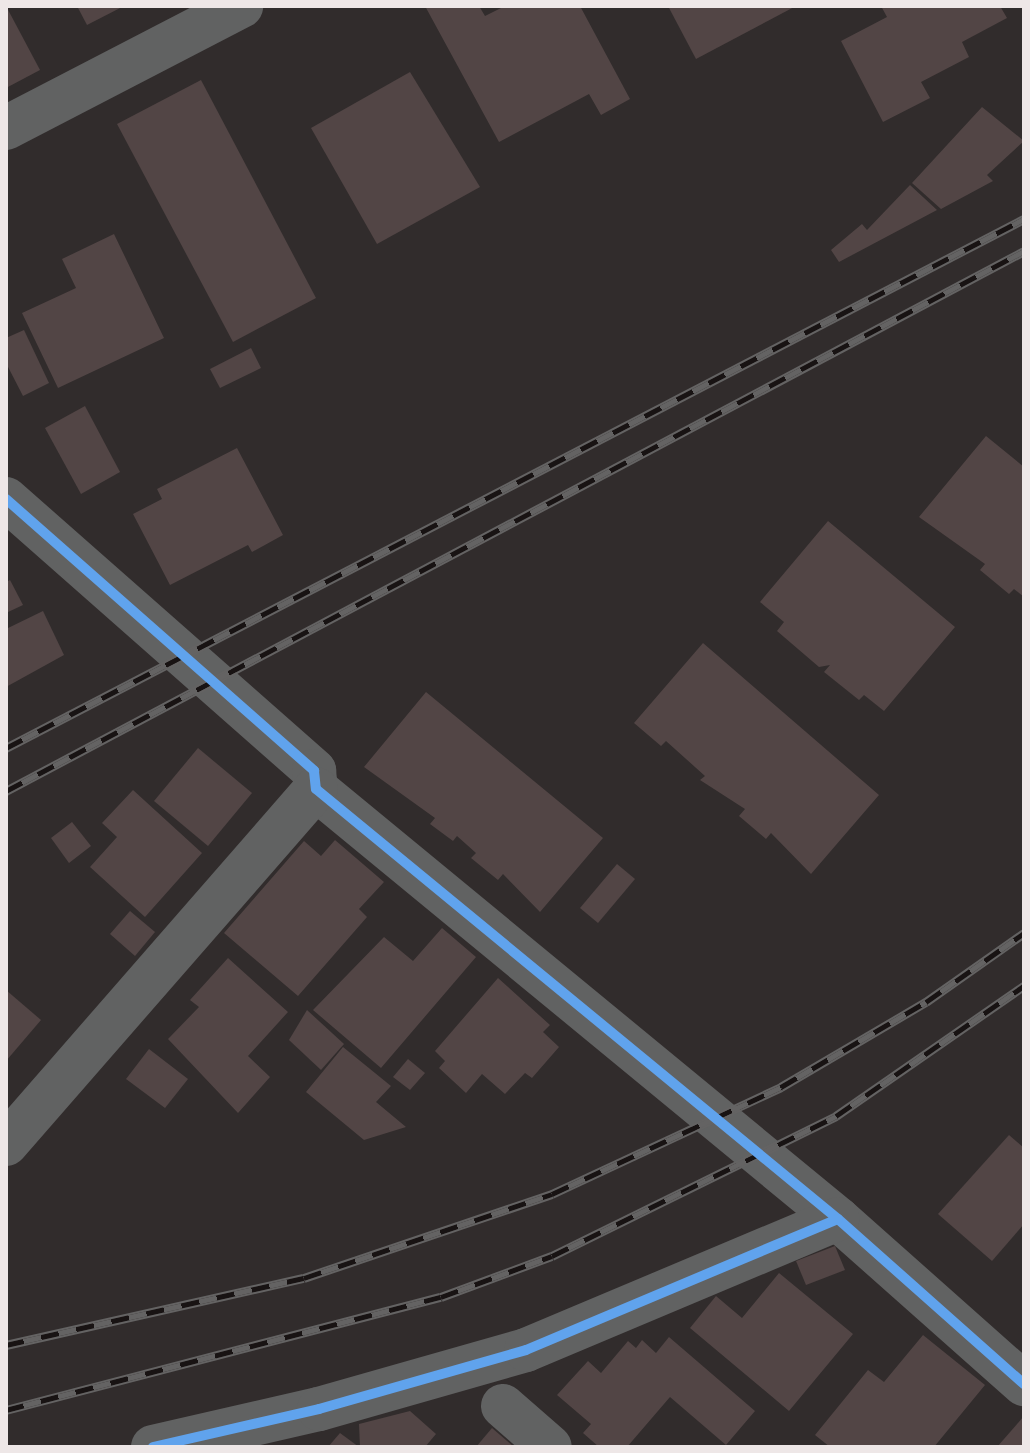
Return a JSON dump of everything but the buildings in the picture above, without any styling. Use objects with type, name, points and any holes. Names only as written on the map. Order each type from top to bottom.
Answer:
[{"type":"street","points":[[6,128],[237,7]]},
{"type":"street","points":[[6,499],[314,771],[316,789],[838,1219],[1024,1384]]},
{"type":"street","points":[[6,1144],[316,789]]},
{"type":"street","points":[[153,1447],[319,1409],[526,1350],[838,1219]]},
{"type":"street","points":[[503,1406],[550,1447]]},
{"type":"railway","points":[[6,748],[1024,219]]},
{"type":"railway","points":[[6,791],[1024,251]]},
{"type":"railway","points":[[6,1345],[304,1278],[552,1194],[781,1087],[926,1002],[1024,933]]},
{"type":"railway","points":[[6,1410],[441,1297],[552,1256],[836,1116],[1024,986]]},
{"type":"cycle path","points":[[6,499],[314,771],[316,789],[838,1219],[1024,1384]]},
{"type":"cycle path","points":[[153,1447],[319,1409],[526,1350],[838,1219]]}]
